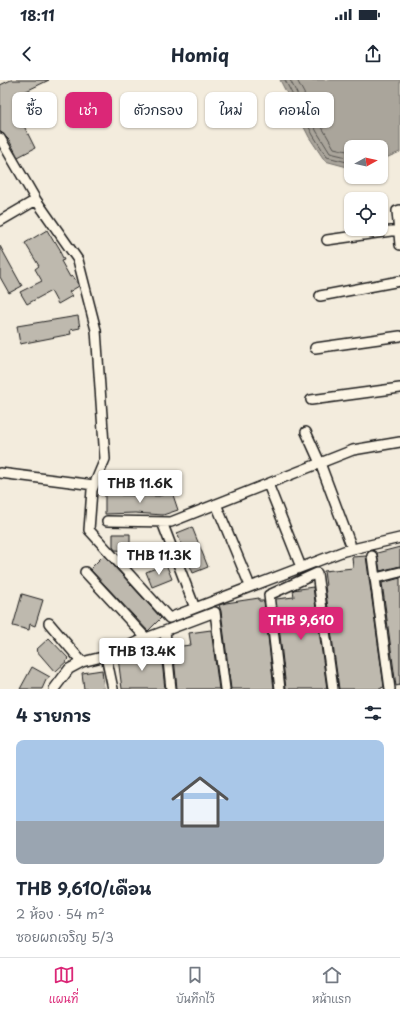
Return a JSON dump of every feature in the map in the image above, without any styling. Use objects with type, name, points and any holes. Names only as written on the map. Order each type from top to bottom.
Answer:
[{"type":"street","points":[[0,138],[36,200],[78,260],[96,330],[106,459],[92,490],[89,530],[169,618],[344,551],[400,538]]},
{"type":"street","points":[[0,221],[36,200]]},
{"type":"street","points":[[398,211],[400,245]]},
{"type":"street","points":[[327,240],[398,230]]},
{"type":"street","points":[[320,296],[400,282]]},
{"type":"street","points":[[315,348],[400,336]]},
{"type":"street","points":[[311,400],[400,388]]},
{"type":"street","points":[[306,432],[320,463],[350,543]]},
{"type":"street","points":[[107,521],[171,522],[354,450],[400,442]]},
{"type":"street","points":[[0,473],[94,485]]},
{"type":"street","points":[[268,484],[299,562]]},
{"type":"street","points":[[216,504],[248,581]]},
{"type":"street","points":[[162,522],[193,603]]},
{"type":"street","points":[[372,556],[390,689]]},
{"type":"street","points":[[85,572],[146,638]]},
{"type":"street","points":[[376,578],[400,572]]},
{"type":"street","points":[[280,689],[269,595],[317,573],[333,689]]},
{"type":"street","points":[[54,689],[69,669],[82,662],[106,656],[146,638],[215,612],[225,689]]},
{"type":"street","points":[[49,623],[82,662]]},
{"type":"street","points":[[165,631],[171,689]]},
{"type":"street","points":[[106,656],[113,689]]},
{"type":"water","points":[[280,80],[400,80],[400,152],[388,157],[388,140],[344,140],[344,166],[325,161],[304,128],[334,128],[334,92],[286,92]]},
{"type":"building","points":[[11,80],[49,80],[24,92],[12,92],[12,128],[25,128],[35,148],[18,157],[9,140],[0,131],[0,85]]},
{"type":"building","points":[[47,230],[61,251],[60,252],[64,260],[61,261],[70,277],[73,276],[79,286],[69,292],[72,296],[58,304],[51,291],[27,304],[20,292],[42,281],[35,269],[39,266],[25,243]]},
{"type":"building","points":[[0,246],[22,286],[9,293],[0,277]]},
{"type":"building","points":[[78,316],[80,328],[70,330],[71,334],[20,344],[17,326]]},
{"type":"building","points":[[172,492],[178,510],[163,515],[135,513],[105,514],[105,493],[159,496]]},
{"type":"building","points":[[192,527],[208,567],[193,573],[177,533]]},
{"type":"building","points":[[113,534],[130,534],[130,551],[115,550],[113,547]]},
{"type":"building","points":[[400,547],[400,566],[380,571],[377,553]]},
{"type":"building","points":[[104,555],[161,618],[148,631],[90,569]]},
{"type":"building","points":[[366,556],[384,687],[381,689],[339,689],[324,571],[353,568],[352,557]]},
{"type":"building","points":[[166,564],[172,579],[152,587],[146,572]]},
{"type":"building","points":[[400,578],[400,685],[396,686],[382,583]]},
{"type":"building","points":[[313,587],[327,689],[286,689],[276,599],[294,597],[293,590]]},
{"type":"building","points":[[22,594],[43,600],[35,626],[30,624],[29,630],[13,626]]},
{"type":"building","points":[[259,598],[259,601],[264,601],[274,689],[231,689],[219,605]]},
{"type":"building","points":[[211,630],[219,689],[177,689],[173,647],[191,645],[189,633]]},
{"type":"building","points":[[49,638],[69,659],[55,672],[36,650]]},
{"type":"building","points":[[161,652],[165,689],[122,689],[118,658]]},
{"type":"building","points":[[32,667],[50,677],[46,680],[42,689],[20,689]]},
{"type":"building","points":[[102,670],[104,689],[84,689],[82,673]]}]
